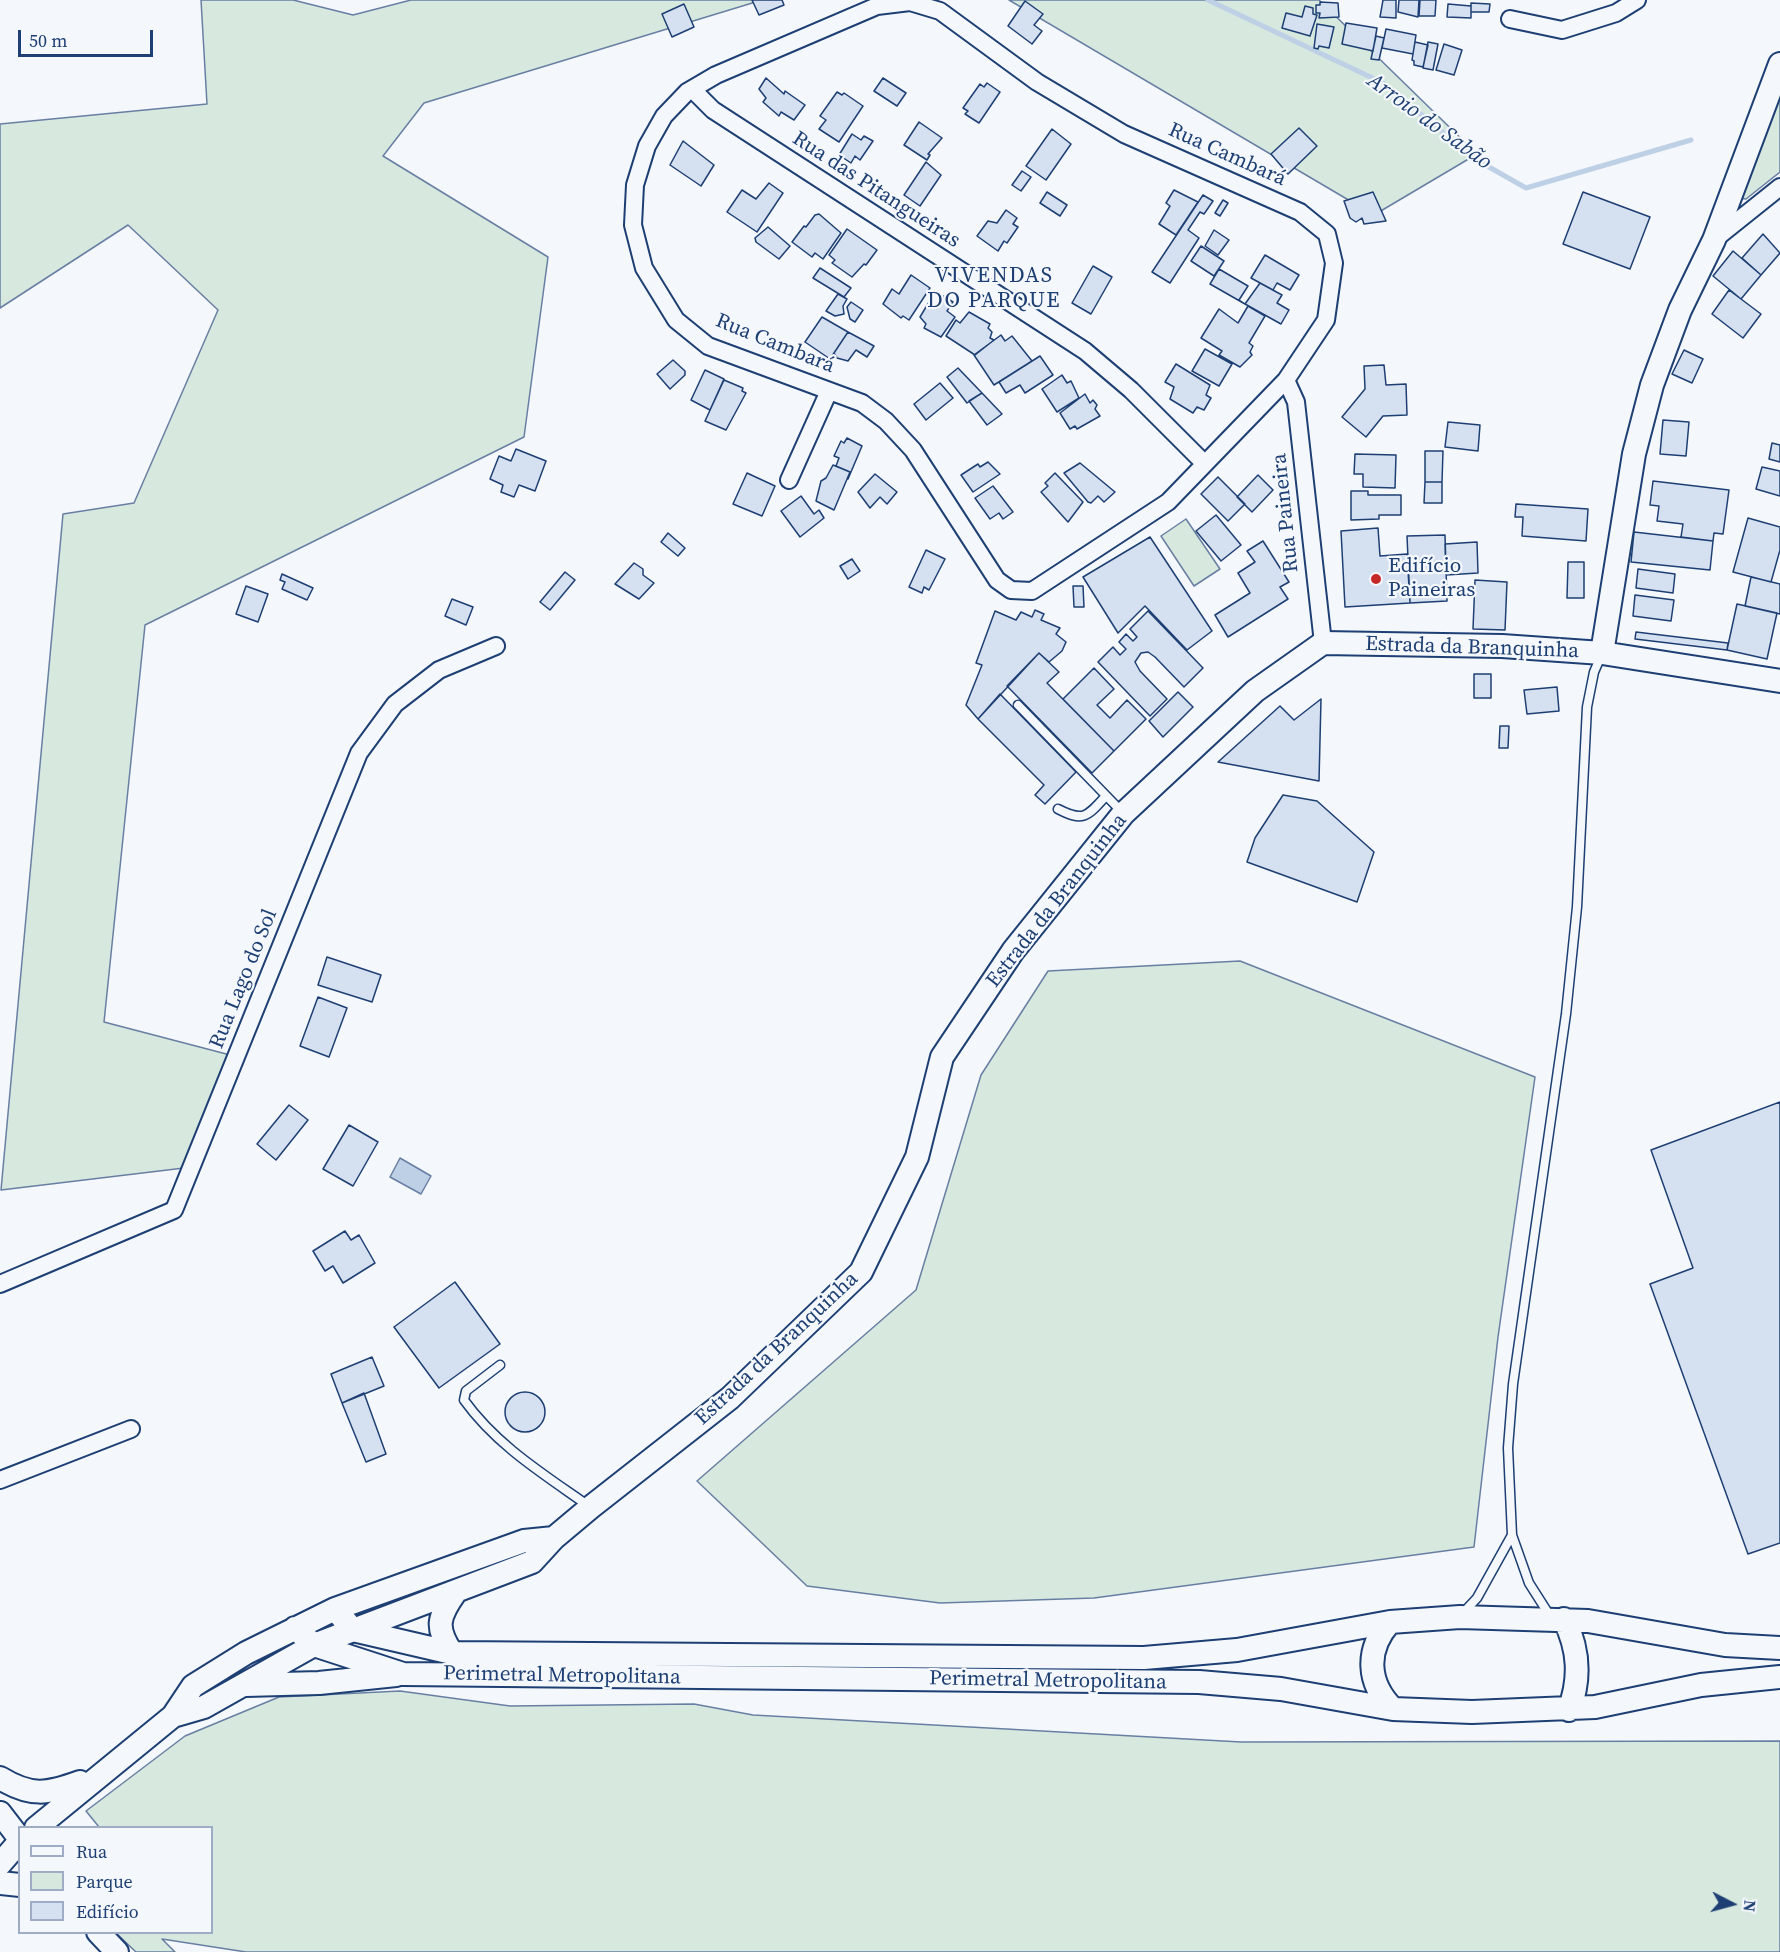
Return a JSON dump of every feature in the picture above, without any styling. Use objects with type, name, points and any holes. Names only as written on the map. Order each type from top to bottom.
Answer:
[{"type":"main road","points":[[1602,653],[1634,454],[1652,385],[1680,310],[1714,240],[1780,64]]},
{"type":"main road","name":"Estrada da Branquinha","points":[[173,1716],[204,1707],[314,1646],[352,1629],[455,1593],[532,1562],[554,1538],[591,1507],[730,1398],[861,1272],[917,1157],[942,1057],[1013,951],[1124,814],[1255,691],[1323,643],[1502,646],[1602,653],[1780,681]]},
{"type":"main road","name":"Estrada da Branquinha","points":[[37,1826],[173,1716],[193,1686],[246,1653],[335,1609],[524,1541],[554,1538]]},
{"type":"main road","points":[[452,1653],[441,1634],[440,1622],[442,1611],[455,1593]]},
{"type":"main road","points":[[335,1609],[352,1629]]},
{"type":"main road","name":"Perimetral Metropolitana","points":[[352,1629],[452,1653],[1144,1658],[1237,1650],[1390,1622],[1460,1617],[1558,1618],[1613,1624],[1725,1645],[1780,1648]]},
{"type":"main road","points":[[1558,1618],[1570,1632],[1577,1660],[1576,1685],[1569,1710]]},
{"type":"main road","points":[[1390,1622],[1376,1640],[1371,1662],[1379,1693],[1393,1709]]},
{"type":"main road","points":[[295,1628],[314,1646]]},
{"type":"main road","name":"Perimetral Metropolitana","points":[[314,1646],[403,1674],[1199,1682],[1281,1689],[1393,1709],[1472,1712],[1569,1710],[1639,1700],[1701,1685],[1780,1677]]},
{"type":"main road","points":[[242,1685],[319,1683],[403,1674]]},
{"type":"main road","points":[[0,1778],[18,1789],[49,1793],[98,1775]]},
{"type":"main road","points":[[0,1813],[18,1837]]},
{"type":"main road","points":[[0,1864],[18,1842]]},
{"type":"main road","points":[[0,1883],[18,1885]]},
{"type":"main road","points":[[100,1934],[117,1952]]},
{"type":"street","points":[[1510,19],[1562,30],[1616,13],[1637,0]]},
{"type":"street","name":"Rua Cambará","points":[[910,2],[940,11],[1037,81],[1086,113],[1124,134],[1300,212],[1327,234],[1334,263],[1326,320],[1286,380],[1168,502],[1032,591],[1011,590],[997,580],[913,450],[886,421],[862,403],[708,346],[676,320],[644,268],[633,225],[635,185],[647,146],[664,116],[692,89],[716,75],[877,6],[910,2]]},
{"type":"street","name":"Rua das Pitangueiras","points":[[692,89],[713,110],[1085,351],[1131,390],[1204,463]]},
{"type":"street","points":[[1714,240],[1780,187]]},
{"type":"street","name":"Rua Paineira","points":[[1286,380],[1296,402],[1323,643]]},
{"type":"street","points":[[789,480],[829,391]]},
{"type":"street","name":"Rua Lago do Sol","points":[[0,1284],[174,1210],[359,753],[395,704],[439,670],[496,646]]},
{"type":"street","points":[[0,1480],[131,1429]]},
{"type":"lane","points":[[1558,1618],[1528,1583],[1512,1535],[1508,1448],[1513,1384],[1566,1014],[1577,907],[1587,707],[1594,672],[1602,653]]},
{"type":"lane","points":[[1018,705],[1105,798],[1124,814]]},
{"type":"lane","points":[[1058,809],[1074,817],[1082,817],[1105,798]]},
{"type":"lane","points":[[500,1365],[466,1391],[464,1400],[478,1420],[505,1446],[591,1507]]},
{"type":"lane","points":[[1460,1617],[1477,1598],[1512,1535]]},
{"type":"green space","points":[[201,0],[293,0],[353,15],[411,0],[762,0],[424,103],[383,156],[548,257],[524,437],[145,625],[104,1022],[234,1056],[184,1168],[1,1190],[63,514],[134,503],[218,310],[128,225],[0,308],[0,124],[207,104]]},
{"type":"green space","points":[[1009,0],[1319,0],[1477,154],[1374,215]]},
{"type":"green space","points":[[1780,94],[1780,172],[1746,199],[1739,198]]},
{"type":"green space","points":[[1186,519],[1220,569],[1194,586],[1161,536]]},
{"type":"green space","points":[[1240,961],[1535,1077],[1498,1337],[1474,1547],[1094,1598],[940,1603],[807,1586],[697,1481],[916,1290],[981,1075],[1048,971]]},
{"type":"green space","points":[[400,1691],[510,1706],[694,1704],[753,1715],[1241,1742],[1780,1741],[1780,1952],[246,1952],[162,1939],[175,1952],[136,1952],[117,1934],[213,1934],[213,1826],[98,1826],[86,1811],[185,1736],[279,1697]]},
{"type":"water","points":[[400,1158],[431,1176],[421,1194],[390,1177]]},
{"type":"building","points":[[752,0],[782,0],[784,5],[759,15]]},
{"type":"building","points":[[1383,0],[1396,0],[1396,18],[1380,17]]},
{"type":"building","points":[[1399,0],[1419,0],[1418,17],[1398,12]]},
{"type":"building","points":[[1420,0],[1436,0],[1435,16],[1419,16]]},
{"type":"building","points":[[1025,1],[1043,14],[1034,25],[1042,31],[1032,44],[1008,26]]},
{"type":"building","points":[[1320,2],[1338,3],[1339,17],[1319,18],[1320,13],[1316,13],[1316,5],[1320,5]]},
{"type":"building","points":[[1471,3],[1490,4],[1489,12],[1471,12]]},
{"type":"building","points":[[684,4],[694,27],[672,37],[662,14]]},
{"type":"building","points":[[1448,4],[1471,6],[1471,18],[1447,17]]},
{"type":"building","points":[[1305,6],[1313,8],[1313,14],[1317,15],[1310,36],[1282,28],[1286,13],[1302,17]]},
{"type":"building","points":[[1346,23],[1377,28],[1373,51],[1342,44]]},
{"type":"building","points":[[1317,24],[1334,27],[1329,48],[1319,46],[1318,49],[1314,48]]},
{"type":"building","points":[[1386,29],[1416,35],[1413,54],[1382,48]]},
{"type":"building","points":[[1376,36],[1384,38],[1379,60],[1371,59]]},
{"type":"building","points":[[1415,42],[1428,45],[1423,67],[1414,65],[1412,60]]},
{"type":"building","points":[[1428,42],[1438,44],[1433,70],[1423,68]]},
{"type":"building","points":[[1444,44],[1462,50],[1454,75],[1436,70]]},
{"type":"building","points":[[766,78],[784,94],[785,91],[805,105],[794,120],[781,112],[779,116],[763,102],[766,98],[759,89]]},
{"type":"building","points":[[883,78],[906,93],[897,106],[874,91]]},
{"type":"building","points":[[987,83],[1000,92],[979,123],[965,114],[968,111],[963,108],[980,84],[984,87]]},
{"type":"building","points":[[837,92],[842,95],[844,93],[863,106],[839,142],[819,129],[826,120],[820,116]]},
{"type":"building","points":[[919,122],[942,138],[928,154],[930,155],[927,160],[904,145]]},
{"type":"building","points":[[1299,128],[1317,146],[1288,174],[1271,154]]},
{"type":"building","points":[[1052,129],[1071,144],[1046,180],[1026,166]]},
{"type":"building","points":[[852,134],[861,140],[864,136],[873,141],[860,160],[855,156],[851,163],[839,155]]},
{"type":"building","points":[[683,141],[714,165],[701,186],[670,165]]},
{"type":"building","points":[[926,162],[941,175],[920,206],[904,195]]},
{"type":"building","points":[[1022,171],[1031,177],[1021,191],[1012,185]]},
{"type":"building","points":[[769,183],[783,193],[757,232],[727,212],[742,190],[756,199]]},
{"type":"building","points":[[1174,190],[1198,202],[1176,235],[1159,224],[1170,206],[1166,203]]},
{"type":"building","points":[[1047,192],[1067,205],[1060,216],[1040,203]]},
{"type":"building","points":[[1373,192],[1386,221],[1364,224],[1362,218],[1356,222],[1350,218],[1344,201]]},
{"type":"building","points":[[1583,192],[1650,217],[1630,269],[1563,244]]},
{"type":"building","points":[[1203,195],[1213,201],[1204,214],[1200,212],[1188,230],[1199,238],[1170,283],[1152,272]]},
{"type":"building","points":[[1223,200],[1228,203],[1220,216],[1215,213]]},
{"type":"building","points":[[1006,210],[1017,218],[1013,224],[1018,227],[998,251],[977,236],[988,221],[997,223]]},
{"type":"building","points":[[819,214],[841,233],[823,259],[815,253],[812,257],[792,242],[804,226],[806,227],[815,215]]},
{"type":"building","points":[[768,227],[790,246],[779,259],[756,242],[755,238]]},
{"type":"building","points":[[847,229],[877,250],[866,265],[864,264],[852,277],[832,263],[835,260],[829,255]]},
{"type":"building","points":[[1214,230],[1229,240],[1218,255],[1205,246]]},
{"type":"building","points":[[1763,234],[1780,253],[1761,275],[1742,258]]},
{"type":"building","points":[[1201,246],[1224,261],[1214,276],[1191,261]]},
{"type":"building","points":[[1733,251],[1761,275],[1741,299],[1713,276]]},
{"type":"building","points":[[1265,255],[1299,275],[1290,290],[1277,283],[1273,290],[1251,278]]},
{"type":"building","points":[[1093,266],[1112,277],[1091,314],[1072,303]]},
{"type":"building","points":[[820,268],[851,288],[844,297],[813,278]]},
{"type":"building","points":[[1219,269],[1248,286],[1239,300],[1245,304],[1210,284]]},
{"type":"building","points":[[911,275],[930,288],[909,320],[903,316],[901,318],[883,304],[892,289],[899,294]]},
{"type":"building","points":[[1260,283],[1282,295],[1277,303],[1289,310],[1281,324],[1245,304]]},
{"type":"building","points":[[1729,290],[1761,314],[1743,338],[1712,314]]},
{"type":"building","points":[[838,294],[847,299],[843,306],[844,314],[835,316],[826,311]]},
{"type":"building","points":[[943,296],[953,302],[947,311],[955,317],[941,337],[924,328],[926,324],[920,317],[929,302],[936,306]]},
{"type":"building","points":[[851,302],[863,310],[855,322],[850,319],[847,307]]},
{"type":"building","points":[[1248,306],[1265,316],[1249,343],[1253,346],[1250,352],[1252,355],[1240,367],[1219,355],[1222,351],[1201,338],[1219,309],[1238,323]]},
{"type":"building","points":[[969,312],[990,324],[988,328],[992,332],[990,338],[994,340],[975,355],[946,336],[956,320],[960,323]]},
{"type":"building","points":[[822,317],[848,332],[830,359],[805,342]]},
{"type":"building","points":[[848,332],[874,346],[867,357],[856,350],[848,361],[837,358],[834,353]]},
{"type":"building","points":[[1001,335],[1005,341],[1012,336],[1032,361],[994,385],[974,355]]},
{"type":"building","points":[[1205,349],[1232,364],[1219,386],[1192,371]]},
{"type":"building","points":[[1684,350],[1703,359],[1692,383],[1672,374]]},
{"type":"building","points":[[1040,356],[1053,375],[1025,393],[1020,385],[1006,393],[999,382]]},
{"type":"building","points":[[673,360],[685,371],[685,375],[670,389],[657,374]]},
{"type":"building","points":[[1176,364],[1210,385],[1206,395],[1211,398],[1204,410],[1197,407],[1193,413],[1170,399],[1174,387],[1165,382]]},
{"type":"building","points":[[1384,365],[1386,385],[1406,384],[1407,415],[1383,416],[1366,437],[1342,417],[1365,389],[1364,366]]},
{"type":"building","points":[[958,368],[982,393],[967,403],[947,377]]},
{"type":"building","points":[[705,370],[724,379],[710,410],[691,400]]},
{"type":"building","points":[[1062,375],[1067,383],[1071,381],[1079,398],[1057,412],[1042,389]]},
{"type":"building","points":[[724,380],[743,388],[742,391],[746,393],[726,430],[705,421]]},
{"type":"building","points":[[940,383],[953,398],[926,420],[914,404]]},
{"type":"building","points":[[982,393],[1002,414],[987,425],[969,401]]},
{"type":"building","points":[[1085,394],[1090,403],[1093,400],[1097,405],[1095,409],[1100,416],[1077,429],[1075,426],[1070,429],[1060,413]]},
{"type":"building","points":[[1663,420],[1689,422],[1686,456],[1660,454]]},
{"type":"building","points":[[1448,422],[1480,425],[1478,451],[1445,447]]},
{"type":"building","points":[[847,438],[862,446],[848,479],[850,472],[836,466],[839,458],[834,456],[841,441],[844,443]]},
{"type":"building","points":[[1772,443],[1780,445],[1780,462],[1769,459]]},
{"type":"building","points":[[516,449],[546,461],[535,491],[519,485],[514,497],[501,492],[503,485],[490,479],[499,456],[511,461]]},
{"type":"building","points":[[1425,451],[1443,451],[1442,482],[1425,482]]},
{"type":"building","points":[[1355,454],[1396,455],[1395,488],[1363,487],[1363,474],[1354,474]]},
{"type":"building","points":[[988,462],[1000,474],[973,492],[961,475],[978,464],[980,467]]},
{"type":"building","points":[[1080,463],[1115,492],[1104,502],[1098,496],[1091,503],[1088,502],[1064,473]]},
{"type":"building","points":[[833,465],[850,472],[834,510],[816,501],[821,481],[826,478]]},
{"type":"building","points":[[1762,467],[1780,471],[1780,496],[1756,489]]},
{"type":"building","points":[[747,473],[775,486],[762,516],[733,504]]},
{"type":"building","points":[[1055,473],[1083,502],[1068,522],[1041,492],[1048,486],[1045,483]]},
{"type":"building","points":[[875,474],[897,492],[887,504],[880,497],[870,508],[858,492]]},
{"type":"building","points":[[1258,475],[1273,490],[1252,512],[1237,497]]},
{"type":"building","points":[[1218,477],[1245,504],[1228,521],[1201,494]]},
{"type":"building","points":[[1653,481],[1729,490],[1723,534],[1714,533],[1713,541],[1681,537],[1683,524],[1657,521],[1659,506],[1650,505]]},
{"type":"building","points":[[1425,482],[1442,482],[1442,503],[1424,503]]},
{"type":"building","points":[[993,486],[1013,512],[1003,519],[999,513],[990,519],[975,498]]},
{"type":"building","points":[[1351,491],[1368,491],[1368,495],[1401,495],[1401,515],[1379,515],[1379,519],[1351,520]]},
{"type":"building","points":[[801,496],[814,514],[819,510],[824,518],[800,537],[781,511]]},
{"type":"building","points":[[1516,504],[1588,509],[1586,541],[1522,536],[1523,517],[1515,517]]},
{"type":"building","points":[[1216,515],[1241,545],[1221,561],[1196,531]]},
{"type":"building","points":[[1748,518],[1780,527],[1780,550],[1771,582],[1733,572]]},
{"type":"building","name":"Edifício Paineiras","points":[[1378,528],[1380,556],[1407,554],[1410,603],[1345,607],[1341,531]]},
{"type":"building","points":[[1634,532],[1713,541],[1710,570],[1631,562]]},
{"type":"building","points":[[668,533],[685,548],[678,556],[661,542]]},
{"type":"building","points":[[1445,535],[1447,601],[1410,603],[1407,536]]},
{"type":"building","points":[[1150,537],[1212,631],[1187,650],[1145,606],[1118,633],[1083,577]]},
{"type":"building","points":[[1263,541],[1289,582],[1280,587],[1288,599],[1228,637],[1215,615],[1250,593],[1238,573],[1255,562],[1247,551]]},
{"type":"building","points":[[1477,542],[1478,573],[1446,575],[1445,544]]},
{"type":"building","points":[[926,550],[945,559],[929,590],[924,587],[922,593],[909,587]]},
{"type":"building","points":[[852,559],[860,571],[848,579],[840,566]]},
{"type":"building","points":[[1568,562],[1584,562],[1584,598],[1567,598]]},
{"type":"building","points":[[634,563],[643,569],[643,575],[654,583],[639,599],[615,584]]},
{"type":"building","points":[[1638,569],[1675,574],[1673,593],[1636,588]]},
{"type":"building","points":[[565,572],[575,580],[550,610],[540,602]]},
{"type":"building","points":[[282,574],[313,588],[307,600],[282,589],[285,582],[280,580]]},
{"type":"building","points":[[1751,577],[1780,584],[1780,614],[1745,606]]},
{"type":"building","points":[[1475,580],[1507,582],[1505,630],[1473,629]]},
{"type":"building","points":[[246,586],[268,594],[258,622],[236,614]]},
{"type":"building","points":[[1073,586],[1083,586],[1084,607],[1074,607]]},
{"type":"building","points":[[1635,595],[1674,600],[1671,621],[1633,616]]},
{"type":"building","points":[[452,599],[473,607],[466,625],[445,616]]},
{"type":"building","points":[[1737,604],[1777,613],[1767,659],[1727,650]]},
{"type":"building","points":[[1035,610],[1044,614],[1041,620],[1060,628],[1056,634],[1066,642],[1062,651],[1049,662],[1039,653],[978,719],[966,705],[982,665],[976,663],[995,611],[1016,620],[1021,612],[1032,617]]},
{"type":"building","points":[[1148,611],[1203,668],[1184,687],[1155,657],[1148,652],[1141,653],[1135,662],[1140,671],[1167,699],[1150,716],[1098,662],[1113,647],[1120,655],[1126,649],[1119,642],[1126,634],[1133,641],[1137,637],[1130,629]]},
{"type":"building","points":[[1636,632],[1728,643],[1727,650],[1635,639]]},
{"type":"building","points":[[1039,653],[1059,672],[1047,683],[1114,751],[1092,773],[1007,686]]},
{"type":"building","points":[[1094,668],[1114,689],[1097,705],[1110,718],[1127,700],[1146,719],[1114,751],[1063,699]]},
{"type":"building","points":[[1474,674],[1491,674],[1491,698],[1474,698]]},
{"type":"building","points":[[1557,687],[1559,711],[1527,714],[1524,690]]},
{"type":"building","points":[[1178,692],[1193,707],[1163,737],[1149,721]]},
{"type":"building","points":[[1000,694],[1076,772],[1045,804],[1035,795],[1044,785],[978,719]]},
{"type":"building","points":[[1321,699],[1319,781],[1218,762],[1280,706],[1294,720]]},
{"type":"building","points":[[1500,726],[1509,726],[1508,748],[1499,748]]},
{"type":"building","points":[[1283,795],[1317,801],[1374,852],[1357,902],[1247,862],[1255,838]]},
{"type":"building","points":[[327,957],[381,975],[372,1002],[318,985]]},
{"type":"building","points":[[318,997],[347,1008],[329,1057],[300,1046]]},
{"type":"building","points":[[1780,1102],[1780,1543],[1748,1554],[1650,1284],[1693,1268],[1651,1150]]},
{"type":"building","points":[[289,1105],[308,1120],[276,1160],[257,1144]]},
{"type":"building","points":[[349,1125],[378,1142],[353,1186],[323,1169]]},
{"type":"building","points":[[345,1231],[351,1240],[359,1235],[375,1263],[343,1283],[333,1266],[325,1271],[313,1251]]},
{"type":"building","points":[[455,1282],[500,1344],[439,1388],[394,1327]]},
{"type":"building","points":[[372,1357],[384,1386],[342,1403],[331,1374]]},
{"type":"building","points":[[525,1392],[539,1398],[545,1412],[539,1426],[525,1432],[511,1426],[505,1412],[511,1398]]},
{"type":"building","points":[[364,1393],[386,1454],[366,1462],[342,1403]]},
{"type":"waterway","name":"Arroio do Sabão","points":[[1208,0],[1383,83],[1475,159],[1526,188],[1691,140]]},
{"type":"place","name":"Edifício Paineiras","points":[[1376,579]]},
{"type":"district","name":"VIVENDAS DO PARQUE","points":[[994,288]]}]
